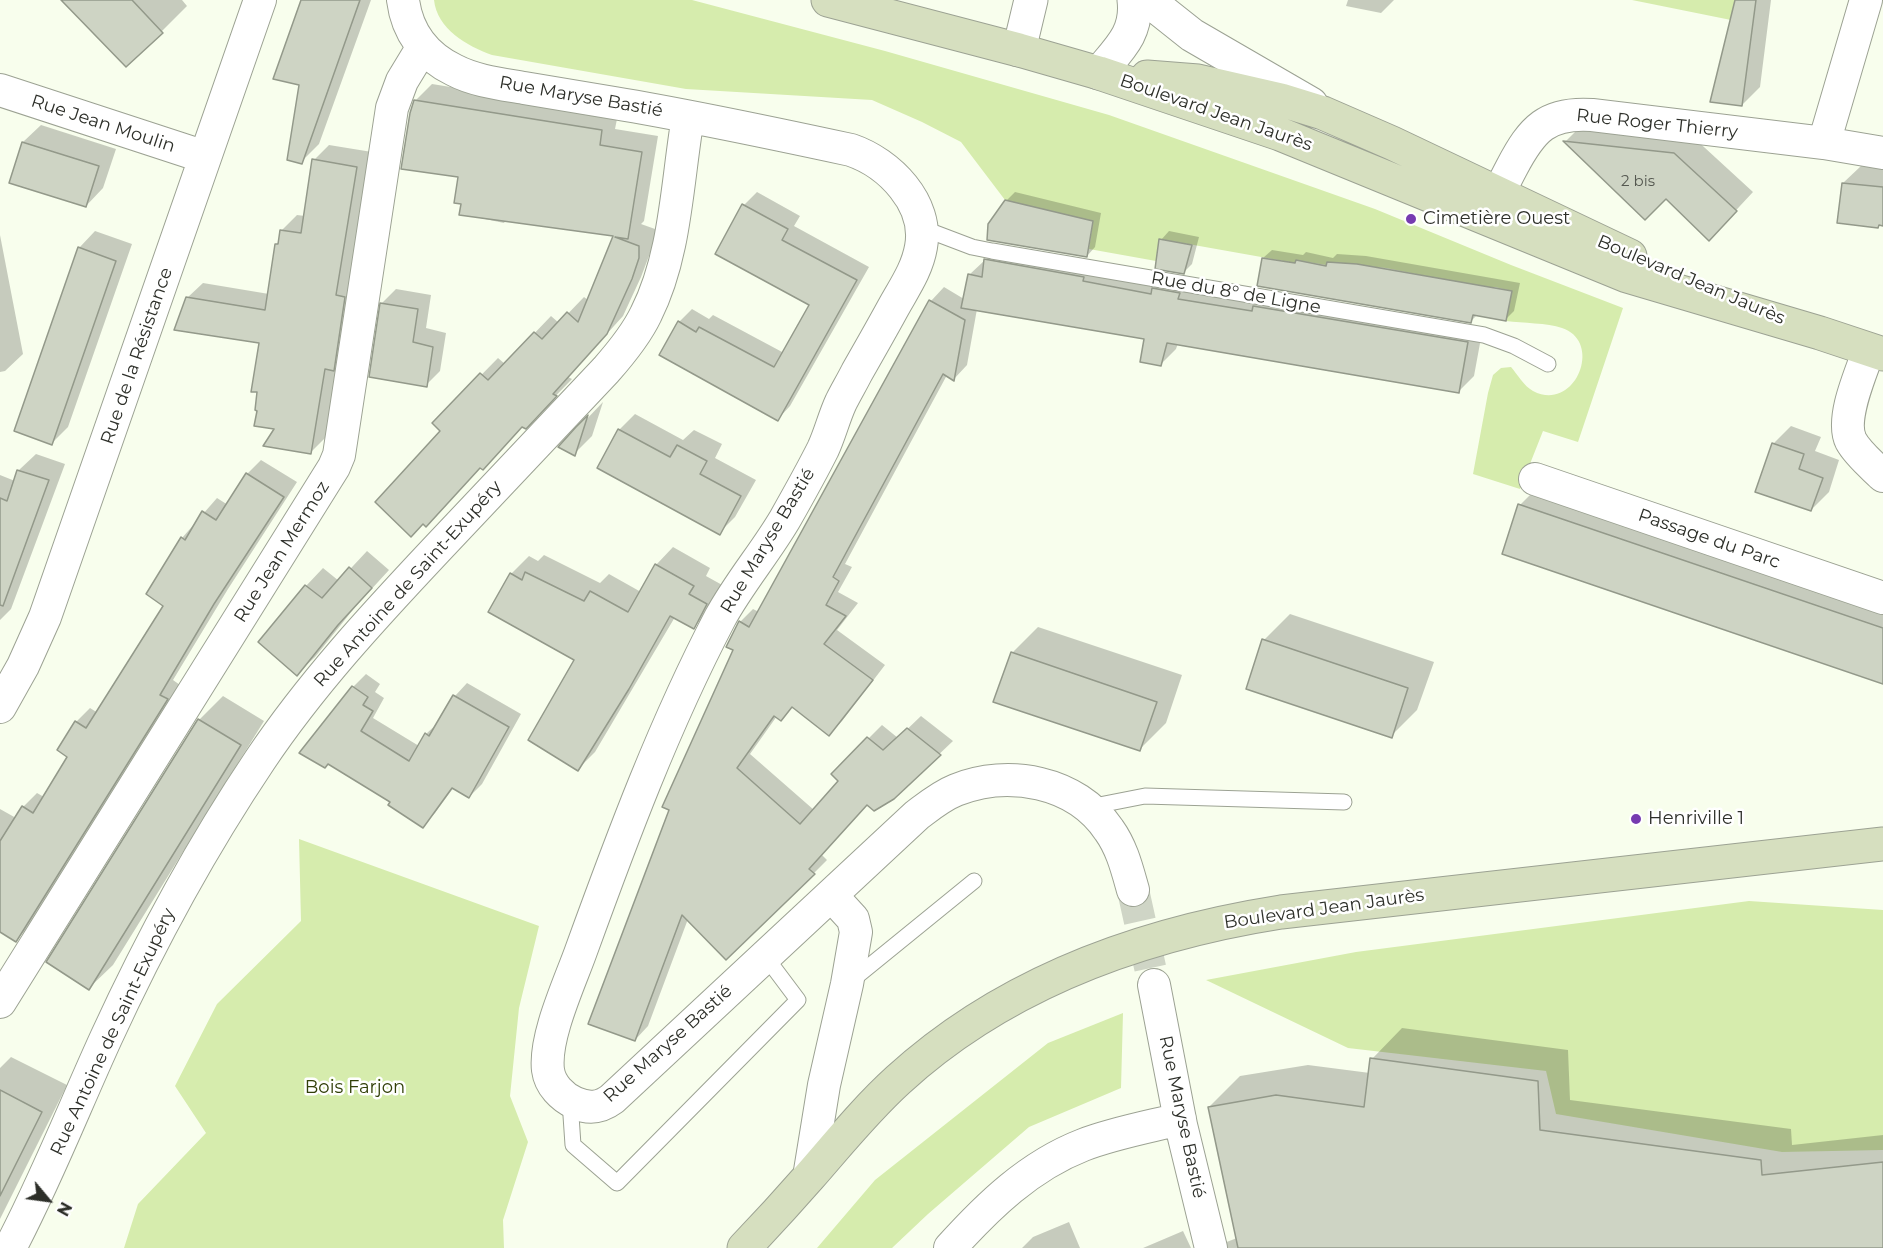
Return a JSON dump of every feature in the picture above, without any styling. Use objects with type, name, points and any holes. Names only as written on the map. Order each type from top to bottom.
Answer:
[{"type":"main road","points":[[828,0],[1099,73]]},
{"type":"main road","name":"Boulevard Jean Jaurès","points":[[1099,73],[1198,81],[1294,104],[1338,120],[1492,205]]},
{"type":"main road","name":"Boulevard Jean Jaurès","points":[[1099,73],[1492,205],[1694,285],[1876,352]]},
{"type":"main road","name":"Boulevard Jean Jaurès","points":[[744,1248],[868,1110],[933,1050],[985,1013],[1028,989],[1075,969],[1178,934],[1239,919],[1291,911],[1883,844]]},
{"type":"main road","name":"Boulevard Jean Jaurès","points":[[760,1248],[809,1177]]},
{"type":"street","name":"Rue de la Résistance","points":[[0,707],[23,666],[45,617],[260,0]]},
{"type":"street","name":"Rue Maryse Bastié","points":[[403,0],[409,24],[422,48],[455,71],[479,79],[688,117],[863,154],[891,172],[902,184],[922,228],[922,243],[914,271],[841,402],[824,446],[786,518],[742,581],[721,618],[653,762],[624,831],[551,1040],[548,1068],[551,1081],[558,1091],[570,1101],[592,1107],[604,1105],[917,815],[961,788],[985,781],[1023,780],[1057,789],[1089,807],[1100,817],[1117,842],[1133,890]]},
{"type":"street","points":[[1019,50],[1031,0]]},
{"type":"street","points":[[1099,73],[1131,31],[1135,13],[1134,0]]},
{"type":"street","points":[[1148,0],[1192,35],[1338,120]]},
{"type":"street","points":[[1824,143],[1866,0]]},
{"type":"street","name":"Rue Jean Mermoz","points":[[0,1002],[334,467],[339,455],[392,108],[402,81],[422,48]]},
{"type":"street","name":"Rue Jean Moulin","points":[[0,90],[206,157]]},
{"type":"street","name":"Rue Roger Thierry","points":[[1492,205],[1521,150],[1533,133],[1548,121],[1567,115],[1592,115],[1824,143],[1883,153]]},
{"type":"street","name":"Rue Antoine de Saint-Exupéry","points":[[10,1248],[33,1203],[135,976],[212,836],[262,757],[318,681],[374,617],[606,370],[634,334],[654,296],[666,259],[688,117]]},
{"type":"street","points":[[1876,352],[1849,411],[1848,427],[1852,443],[1883,476]]},
{"type":"street","name":"Passage du Parc","points":[[1535,480],[1883,598]]},
{"type":"street","points":[[809,1177],[824,1085],[847,984],[856,932],[853,920],[831,895]]},
{"type":"street","name":"Rue Maryse Bastié","points":[[1154,985],[1180,1119],[1211,1248]]},
{"type":"street","points":[[950,1248],[985,1210],[1020,1180],[1054,1159],[1083,1145],[1180,1119]]},
{"type":"lane","name":"Rue du 8° de Ligne","points":[[922,228],[972,247],[992,251],[1484,335],[1514,346],[1548,364]]},
{"type":"lane","points":[[1089,807],[1145,796],[1344,802]]},
{"type":"lane","points":[[847,984],[974,881]]},
{"type":"lane","points":[[570,1101],[573,1145],[617,1183],[798,1000],[765,956]]},
{"type":"green space","points":[[434,0],[692,0],[885,51],[1109,115],[1375,209],[1623,308],[1578,442],[1543,431],[1520,489],[1473,474],[1493,375],[1501,368],[1511,367],[1530,389],[1548,395],[1561,392],[1572,384],[1579,373],[1582,360],[1581,347],[1575,336],[1562,328],[1506,321],[1512,291],[1495,287],[1491,289],[1386,268],[1327,262],[1326,265],[1296,260],[1295,263],[1160,239],[1156,261],[1089,249],[1093,221],[1005,200],[961,142],[872,100],[686,89],[492,55],[463,41],[447,28],[436,10]]},
{"type":"green space","points":[[1632,0],[1736,0],[1731,20]]},
{"type":"green space","name":"Bois Farjon","points":[[299,839],[539,926],[519,1008],[510,1096],[528,1142],[503,1220],[504,1248],[124,1248],[138,1204],[206,1133],[175,1086],[217,1004],[301,921]]},
{"type":"green space","points":[[1749,901],[1883,910],[1883,1150],[1782,1152],[1556,1114],[1546,1071],[1348,1048],[1206,980],[1356,952]]},
{"type":"green space","points":[[1123,1013],[1121,1088],[1029,1127],[892,1248],[817,1248],[875,1180],[1048,1043]]},
{"type":"building","points":[[61,0],[132,0],[163,33],[126,67]]},
{"type":"building","points":[[301,0],[360,0],[302,164],[287,160],[299,85],[273,79]]},
{"type":"building","points":[[1735,0],[1756,0],[1742,106],[1710,102]]},
{"type":"building","points":[[414,100],[602,130],[600,145],[642,152],[628,239],[615,237],[639,246],[639,258],[607,334],[553,394],[557,396],[526,429],[522,427],[483,470],[480,468],[426,527],[423,524],[411,537],[375,502],[440,431],[432,423],[480,373],[488,380],[534,332],[542,339],[567,312],[578,322],[613,236],[459,215],[461,204],[454,203],[458,177],[401,169]]},
{"type":"building","points":[[1563,141],[1674,153],[1737,211],[1709,241],[1666,199],[1645,220]]},
{"type":"building","points":[[22,142],[99,166],[86,207],[9,183]]},
{"type":"building","points":[[312,159],[357,167],[336,295],[345,297],[334,371],[325,369],[311,454],[263,446],[274,429],[254,426],[257,392],[251,392],[259,343],[174,330],[186,297],[265,310],[275,244],[278,244],[280,230],[301,233]]},
{"type":"building","points":[[1842,183],[1883,187],[1883,226],[1879,225],[1878,228],[1837,223]]},
{"type":"building","points":[[1005,200],[1093,221],[1087,257],[987,240],[988,224]]},
{"type":"building","points":[[742,204],[788,229],[782,240],[857,280],[778,421],[659,355],[678,321],[696,332],[699,327],[774,367],[809,305],[715,254]]},
{"type":"building","points":[[1159,239],[1192,245],[1184,274],[1155,269]]},
{"type":"building","points":[[78,247],[116,261],[52,445],[14,431]]},
{"type":"building","points":[[1262,258],[1295,263],[1296,260],[1326,266],[1327,262],[1357,264],[1512,291],[1506,321],[1473,315],[1471,323],[1257,286]]},
{"type":"building","points":[[984,259],[1084,277],[1083,281],[1151,294],[1152,288],[1180,293],[1178,299],[1252,311],[1253,306],[1468,342],[1459,393],[1167,343],[1161,366],[1140,362],[1144,339],[961,308],[968,274],[982,277]]},
{"type":"building","points":[[929,300],[965,320],[954,381],[943,374],[833,577],[839,581],[826,605],[846,616],[824,644],[873,680],[829,736],[792,707],[781,721],[774,716],[737,768],[800,824],[838,781],[831,774],[867,737],[883,750],[907,728],[941,755],[894,799],[874,811],[867,805],[809,869],[815,874],[726,960],[682,915],[635,1041],[588,1024],[669,810],[662,807],[733,650],[726,647],[739,621],[749,627]]},
{"type":"building","points":[[380,303],[418,309],[413,342],[433,347],[427,387],[369,377]]},
{"type":"building","points":[[588,415],[575,456],[558,447],[576,427]]},
{"type":"building","points":[[618,429],[670,457],[677,445],[707,461],[700,474],[741,496],[720,535],[597,468]]},
{"type":"building","points":[[1772,443],[1804,454],[1799,469],[1823,478],[1811,511],[1755,492]]},
{"type":"building","points":[[17,470],[49,480],[3,606],[0,605],[0,498],[7,501]]},
{"type":"building","points":[[246,473],[284,497],[214,604],[160,695],[168,699],[16,942],[0,932],[0,841],[22,806],[33,813],[67,757],[57,750],[75,721],[86,728],[163,606],[146,594],[181,537],[185,540],[202,511],[216,520]]},
{"type":"building","points":[[1518,504],[1883,628],[1883,684],[1502,554]]},
{"type":"building","points":[[655,564],[694,586],[689,594],[707,604],[694,629],[670,616],[629,689],[578,771],[528,740],[574,660],[488,612],[510,573],[522,580],[525,572],[584,601],[590,591],[628,612]]},
{"type":"building","points":[[349,567],[372,588],[338,625],[297,676],[258,642],[305,585],[322,598]]},
{"type":"building","points":[[1262,639],[1408,688],[1392,738],[1246,689]]},
{"type":"building","points":[[1011,652],[1157,702],[1140,751],[993,702]]},
{"type":"building","points":[[352,686],[368,697],[363,705],[373,711],[361,731],[409,761],[425,733],[429,736],[453,695],[509,727],[469,798],[452,788],[423,828],[388,805],[390,802],[328,764],[325,768],[299,753]]},
{"type":"building","points":[[198,719],[241,745],[89,990],[46,962]]},
{"type":"building","points":[[1370,1058],[1538,1081],[1540,1130],[1761,1160],[1762,1175],[1883,1162],[1883,1248],[1238,1248],[1208,1107],[1276,1095],[1364,1107]]},
{"type":"building","points":[[0,1090],[42,1112],[0,1196]]},
{"type":"tunnel","points":[[1133,890],[1154,985]]},
{"type":"place","name":"Cimetière Ouest","points":[[1411,219]]},
{"type":"place","name":"Henriville 1","points":[[1636,819]]}]
